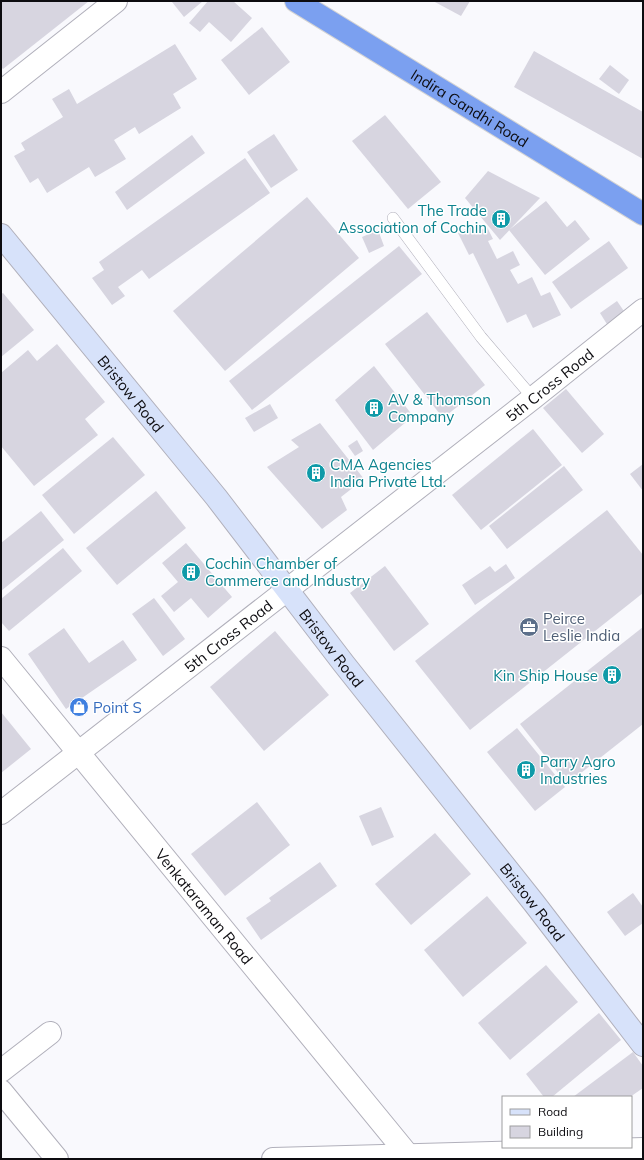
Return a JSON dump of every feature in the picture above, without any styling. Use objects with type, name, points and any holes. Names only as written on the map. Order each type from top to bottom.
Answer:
[{"type":"highway","name":"Indira Gandhi Road","points":[[296,1],[643,214]]},
{"type":"street","points":[[1,92],[116,1]]},
{"type":"street","name":"Bristow Road","points":[[1,235],[216,497],[349,670],[534,903],[643,1045]]},
{"type":"street","name":"5th Cross Road","points":[[1,813],[533,398],[643,310]]},
{"type":"street","name":"Venkataraman Road","points":[[1,658],[408,1155]]},
{"type":"street","points":[[1,1071],[50,1033]]},
{"type":"street","points":[[1,1092],[57,1159]]},
{"type":"street","points":[[273,1159],[643,1149]]},
{"type":"lane","points":[[393,218],[481,337],[533,398]]},
{"type":"building","points":[[1,1],[89,1],[3,69],[1,67]]},
{"type":"building","points":[[203,1],[184,17],[172,2]]},
{"type":"building","points":[[208,1],[233,1],[252,18],[231,42],[209,22],[200,32],[189,23]]},
{"type":"building","points":[[433,1],[470,1],[461,16]]},
{"type":"building","points":[[262,27],[290,62],[249,95],[221,60]]},
{"type":"building","points":[[175,44],[197,79],[173,94],[181,108],[139,134],[135,127],[114,140],[126,159],[95,177],[89,167],[47,193],[38,178],[30,183],[14,156],[25,150],[21,143],[63,117],[52,99],[69,89],[77,104]]},
{"type":"building","points":[[534,51],[643,112],[643,159],[514,87]]},
{"type":"building","points":[[610,65],[629,80],[619,94],[599,79]]},
{"type":"building","points":[[385,115],[441,182],[408,209],[352,141]]},
{"type":"building","points":[[274,134],[298,170],[271,188],[247,152]]},
{"type":"building","points":[[192,135],[205,153],[127,210],[115,192]]},
{"type":"building","points":[[245,158],[270,193],[149,279],[142,270],[118,287],[125,296],[112,305],[92,278],[104,270],[99,262]]},
{"type":"building","name":"The Trade Association of Cochin","points":[[488,171],[540,198],[500,240],[465,198]]},
{"type":"building","points":[[307,197],[359,258],[225,371],[173,311]]},
{"type":"building","points":[[546,201],[567,227],[575,220],[590,239],[545,275],[509,230]]},
{"type":"building","points":[[471,226],[475,233],[487,227],[493,239],[488,241],[497,259],[513,251],[520,265],[510,270],[518,284],[532,277],[541,296],[550,292],[561,315],[533,328],[526,314],[507,323],[473,253],[469,255],[458,233]]},
{"type":"building","points":[[378,230],[384,246],[369,253],[362,237]]},
{"type":"building","points":[[609,241],[628,268],[571,309],[552,282]]},
{"type":"building","points":[[399,246],[422,274],[252,410],[229,381]]},
{"type":"building","points":[[3,293],[34,330],[1,357],[1,294]]},
{"type":"building","points":[[617,301],[628,317],[610,329],[600,313]]},
{"type":"building","points":[[427,312],[485,385],[443,418],[385,344]]},
{"type":"building","points":[[57,344],[105,402],[85,419],[98,435],[34,486],[1,446],[1,373],[28,350],[37,361]]},
{"type":"building","name":"AV & Thomson Company","points":[[374,366],[413,416],[373,450],[335,400]]},
{"type":"building","points":[[566,389],[604,434],[582,453],[543,408]]},
{"type":"building","points":[[270,404],[278,418],[254,432],[245,418]]},
{"type":"building","name":"CMA Agencies India Private Ltd.","points":[[320,423],[364,479],[341,497],[347,510],[322,529],[267,467],[299,447],[291,440]]},
{"type":"building","points":[[533,429],[562,465],[481,530],[452,495]]},
{"type":"building","points":[[113,437],[145,475],[74,534],[42,495]]},
{"type":"building","points":[[357,440],[363,451],[355,456],[348,446]]},
{"type":"building","points":[[643,464],[643,491],[630,474]]},
{"type":"building","points":[[564,466],[583,490],[507,549],[489,526]]},
{"type":"building","points":[[156,491],[186,528],[117,585],[86,548]]},
{"type":"building","name":"Peirce Leslie India","points":[[607,510],[643,555],[643,593],[470,730],[415,661]]},
{"type":"building","points":[[41,511],[64,540],[1,591],[1,543]]},
{"type":"building","name":"Cochin Chamber of Commerce and Industry","points":[[186,543],[232,597],[208,618],[191,598],[174,612],[161,596],[178,582],[162,563]]},
{"type":"building","points":[[63,548],[82,571],[9,631],[1,622],[1,599]]},
{"type":"building","points":[[506,564],[515,578],[475,605],[462,585],[490,566],[495,572]]},
{"type":"building","points":[[385,566],[429,624],[394,651],[350,593]]},
{"type":"building","points":[[154,598],[185,639],[163,656],[132,614]]},
{"type":"building","name":"Kin Ship House","points":[[643,627],[643,724],[567,784],[520,724]]},
{"type":"building","points":[[64,628],[89,663],[123,640],[137,660],[66,709],[28,654]]},
{"type":"building","points":[[275,631],[329,695],[264,751],[210,687]]},
{"type":"building","points":[[1,712],[31,749],[1,773]]},
{"type":"building","name":"Parry Agro Industries","points":[[517,728],[565,787],[535,811],[487,752]]},
{"type":"building","points":[[257,802],[290,845],[225,896],[191,854]]},
{"type":"building","points":[[381,807],[394,837],[372,846],[359,816]]},
{"type":"building","points":[[435,833],[471,874],[411,925],[375,884]]},
{"type":"building","points":[[320,862],[337,886],[261,940],[246,918],[271,901],[269,898]]},
{"type":"building","points":[[633,893],[643,907],[643,923],[625,936],[607,912]]},
{"type":"building","points":[[487,896],[527,943],[463,997],[424,950]]},
{"type":"building","points":[[546,965],[578,1002],[510,1060],[478,1023]]},
{"type":"building","points":[[599,1013],[621,1040],[553,1096],[543,1096],[526,1074]]},
{"type":"building","points":[[633,1052],[643,1066],[643,1088],[631,1096],[574,1096]]},
{"type":"place","name":"The Trade Association of Cochin","points":[[501,219]]},
{"type":"place","name":"AV & Thomson Company","points":[[374,408]]},
{"type":"place","name":"CMA Agencies India Private Ltd.","points":[[316,473]]},
{"type":"place","name":"Cochin Chamber of Commerce and Industry","points":[[191,572]]},
{"type":"place","name":"Peirce Leslie India","points":[[529,627]]},
{"type":"place","name":"Kin Ship House","points":[[612,675]]},
{"type":"place","name":"Point S","points":[[79,707]]},
{"type":"place","name":"Parry Agro Industries","points":[[526,770]]}]
